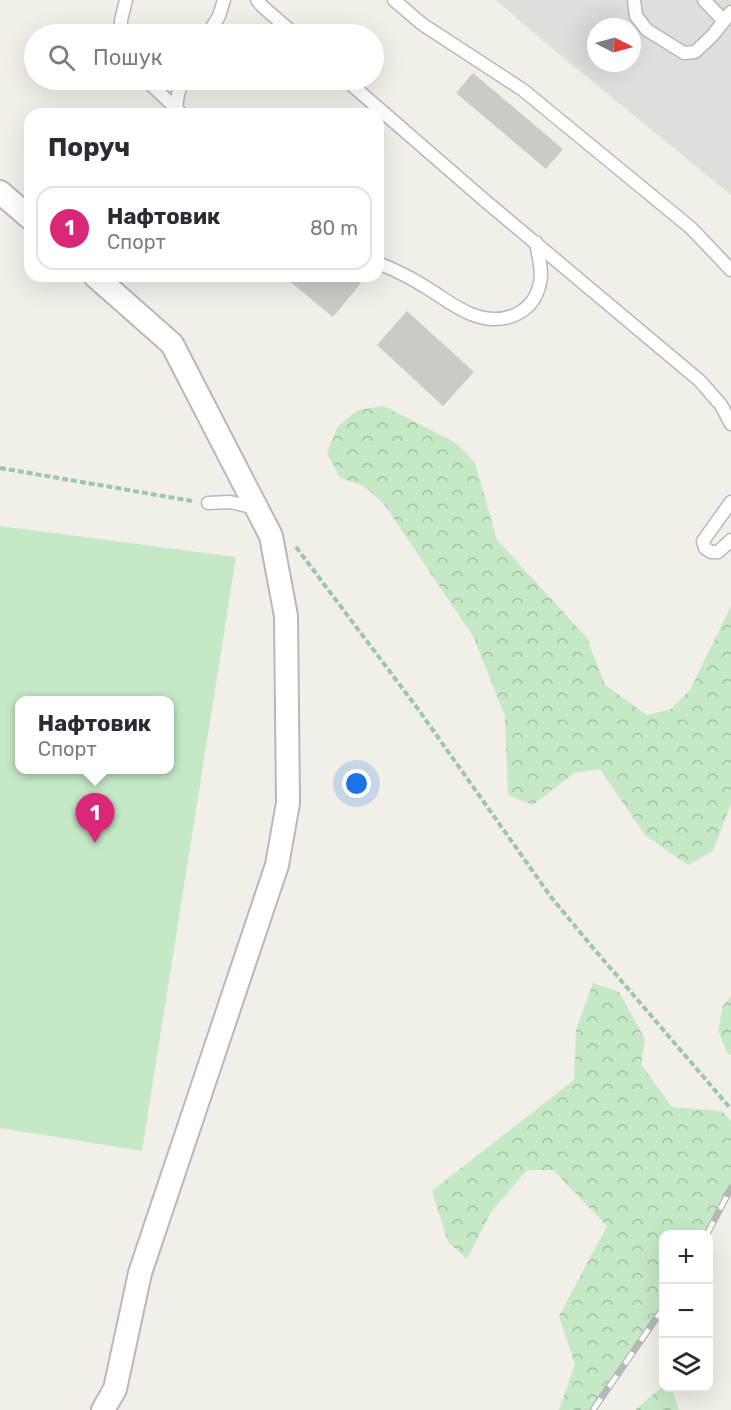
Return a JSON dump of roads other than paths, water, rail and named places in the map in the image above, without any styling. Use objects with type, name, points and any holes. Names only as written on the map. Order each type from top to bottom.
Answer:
[{"type":"street","points":[[0,192],[24,214]]},
{"type":"street","points":[[102,282],[172,344],[271,536],[286,616],[288,803],[277,866],[140,1273],[115,1389],[103,1410]]},
{"type":"lane","points":[[121,24],[126,0]]},
{"type":"lane","points":[[214,24],[224,0]]},
{"type":"lane","points":[[257,0],[283,24]]},
{"type":"lane","points":[[394,0],[422,24],[523,90],[692,228],[731,270]]},
{"type":"lane","points":[[634,0],[636,16],[647,30],[684,53],[695,52],[727,16],[704,0]]},
{"type":"lane","points":[[157,90],[176,108]]},
{"type":"lane","points":[[179,90],[179,108]]},
{"type":"lane","points":[[358,90],[379,108]]},
{"type":"lane","points":[[384,112],[700,381],[721,405],[731,424]]},
{"type":"lane","points":[[384,266],[402,273],[461,310],[499,320],[526,310],[537,293],[541,269],[536,242]]},
{"type":"lane","points":[[208,503],[230,502],[256,508]]},
{"type":"lane","points":[[731,502],[703,541],[705,548],[711,552],[717,552],[731,540]]},
{"type":"railway","points":[[709,1230],[731,1188]]},
{"type":"railway","points":[[593,1410],[659,1314]]},
{"type":"place","name":"Нафтовик","points":[[95,843]]}]
